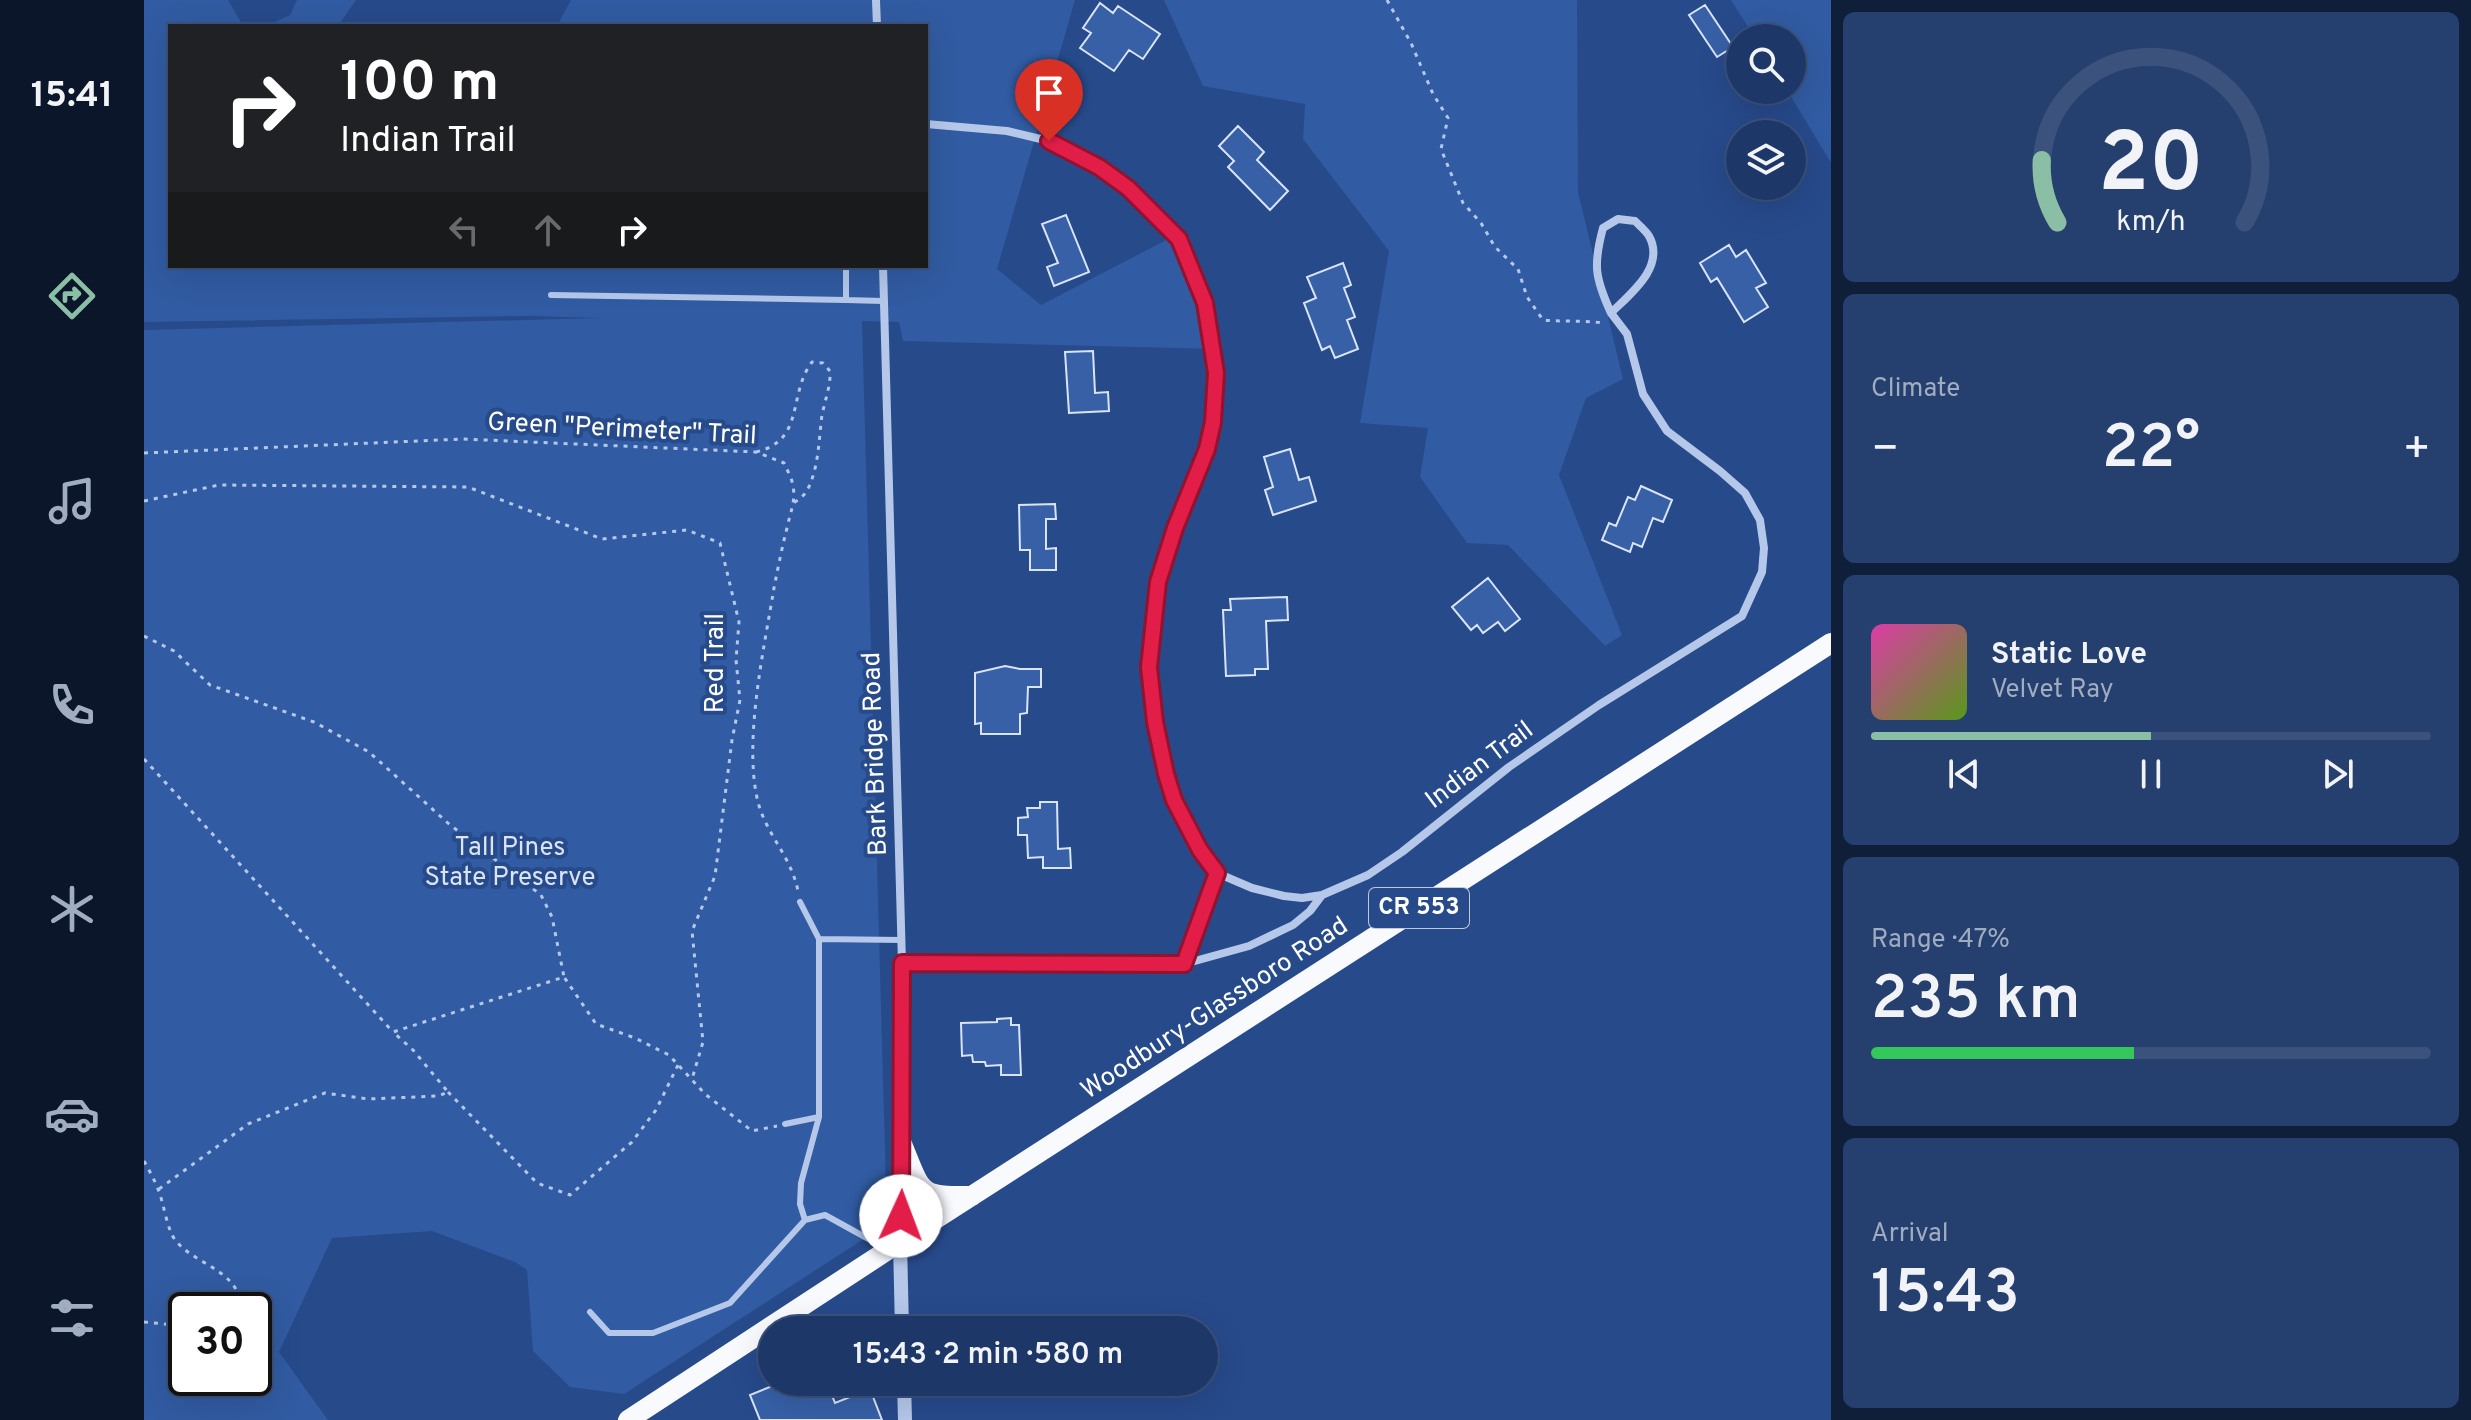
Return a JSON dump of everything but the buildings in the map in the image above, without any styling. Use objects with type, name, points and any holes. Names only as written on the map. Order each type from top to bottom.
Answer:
[{"type":"main road","name":"Woodbury-Glassboro Road","points":[[628,1420],[894,1245],[1831,643]]},
{"type":"main road","points":[[902,1144],[919,1182],[929,1193],[972,1196]]},
{"type":"street","points":[[876,0],[877,24]]},
{"type":"street","points":[[928,124],[1007,131],[1049,141],[1099,167],[1128,188],[1179,239],[1205,303],[1216,373],[1213,422],[1207,449],[1175,528],[1158,582],[1149,667],[1155,722],[1166,774],[1174,800],[1200,850],[1217,873],[1252,888],[1284,896],[1302,898],[1322,895]]},
{"type":"street","name":"Indian Trail","points":[[902,963],[1184,964],[1249,946],[1293,925],[1310,911],[1322,895],[1368,875],[1573,722],[1742,616],[1762,572],[1764,548],[1760,520],[1745,493],[1667,431],[1643,394],[1627,334],[1611,313],[1595,268],[1603,228],[1618,219],[1635,221],[1649,236],[1652,265],[1638,287],[1611,313]]},
{"type":"street","name":"Bark Bridge Road","points":[[883,268],[902,940],[902,1144],[894,1245]]},
{"type":"street","points":[[1184,964],[1217,873]]},
{"type":"street","points":[[894,1245],[901,1316]]},
{"type":"street","points":[[904,1396],[905,1420]]},
{"type":"lane","points":[[846,268],[846,300]]},
{"type":"lane","points":[[551,295],[883,301]]},
{"type":"lane","points":[[800,902],[819,939],[819,1117],[801,1183],[800,1204],[805,1220]]},
{"type":"lane","points":[[819,939],[902,940]]},
{"type":"lane","points":[[785,1124],[819,1117]]},
{"type":"lane","points":[[590,1312],[609,1333],[653,1333],[730,1303],[805,1220],[825,1215],[894,1245]]},
{"type":"path","points":[[1387,0],[1448,118],[1441,149],[1463,203],[1481,223],[1495,247],[1518,269],[1527,297],[1543,320],[1570,323],[1585,320],[1611,325]]},
{"type":"path","points":[[756,452],[771,446],[789,431],[803,373],[812,362],[823,363],[830,371],[830,382],[814,468],[810,484],[801,498],[793,503]]},
{"type":"path","name":"Green \"Perimeter\" Trail","points":[[144,453],[463,439],[756,452],[784,463],[793,484],[793,503],[768,627],[751,759],[758,802],[765,822],[794,873],[800,902]]},
{"type":"path","name":"Red Trail","points":[[144,501],[219,485],[468,487],[602,539],[687,530],[720,543],[739,622],[736,660],[740,700],[715,876],[692,931],[703,1042],[692,1079]]},
{"type":"path","points":[[144,636],[174,651],[210,685],[314,722],[369,752],[449,824],[541,895],[552,917],[564,977],[596,1024],[669,1055],[705,1094],[752,1131],[785,1124]]},
{"type":"path","points":[[144,759],[393,1032],[413,1050],[448,1092],[537,1183],[570,1195],[632,1142],[656,1110],[678,1065]]},
{"type":"path","points":[[393,1032],[564,977]]},
{"type":"path","points":[[159,1189],[248,1124],[325,1093],[368,1099],[438,1096],[448,1092]]},
{"type":"path","points":[[144,1161],[159,1189],[175,1240],[204,1263],[229,1277],[236,1292]]},
{"type":"path","points":[[144,1322],[168,1324]]},
{"type":"green space","name":"Tall Pines State Preserve","points":[[144,0],[228,0],[242,24],[168,24],[168,268],[928,268],[928,24],[558,24],[571,0],[1075,0],[997,269],[1041,305],[1172,237],[1215,349],[903,341],[899,322],[862,321],[887,1224],[624,1394],[570,1387],[533,1351],[527,1270],[515,1262],[432,1231],[332,1238],[279,1352],[328,1420],[144,1420],[144,330],[599,318],[530,316],[144,322]]},
{"type":"green space","points":[[297,0],[356,0],[339,24],[270,24],[290,15]]},
{"type":"green space","points":[[1164,0],[1577,0],[1578,192],[1623,379],[1586,398],[1559,475],[1622,635],[1605,646],[1508,545],[1467,543],[1420,477],[1428,428],[1360,423],[1389,251],[1303,139],[1305,104],[1203,86]]},
{"type":"green space","points":[[1731,0],[1831,0],[1831,163],[1795,104],[1806,104],[1806,24],[1746,24]]},
{"type":"route","points":[[901,1216],[902,963],[1184,964],[1217,873],[1200,850],[1174,800],[1155,722],[1149,667],[1158,582],[1175,528],[1207,449],[1213,422],[1216,373],[1205,303],[1179,239],[1128,188],[1099,167],[1049,141]]}]
